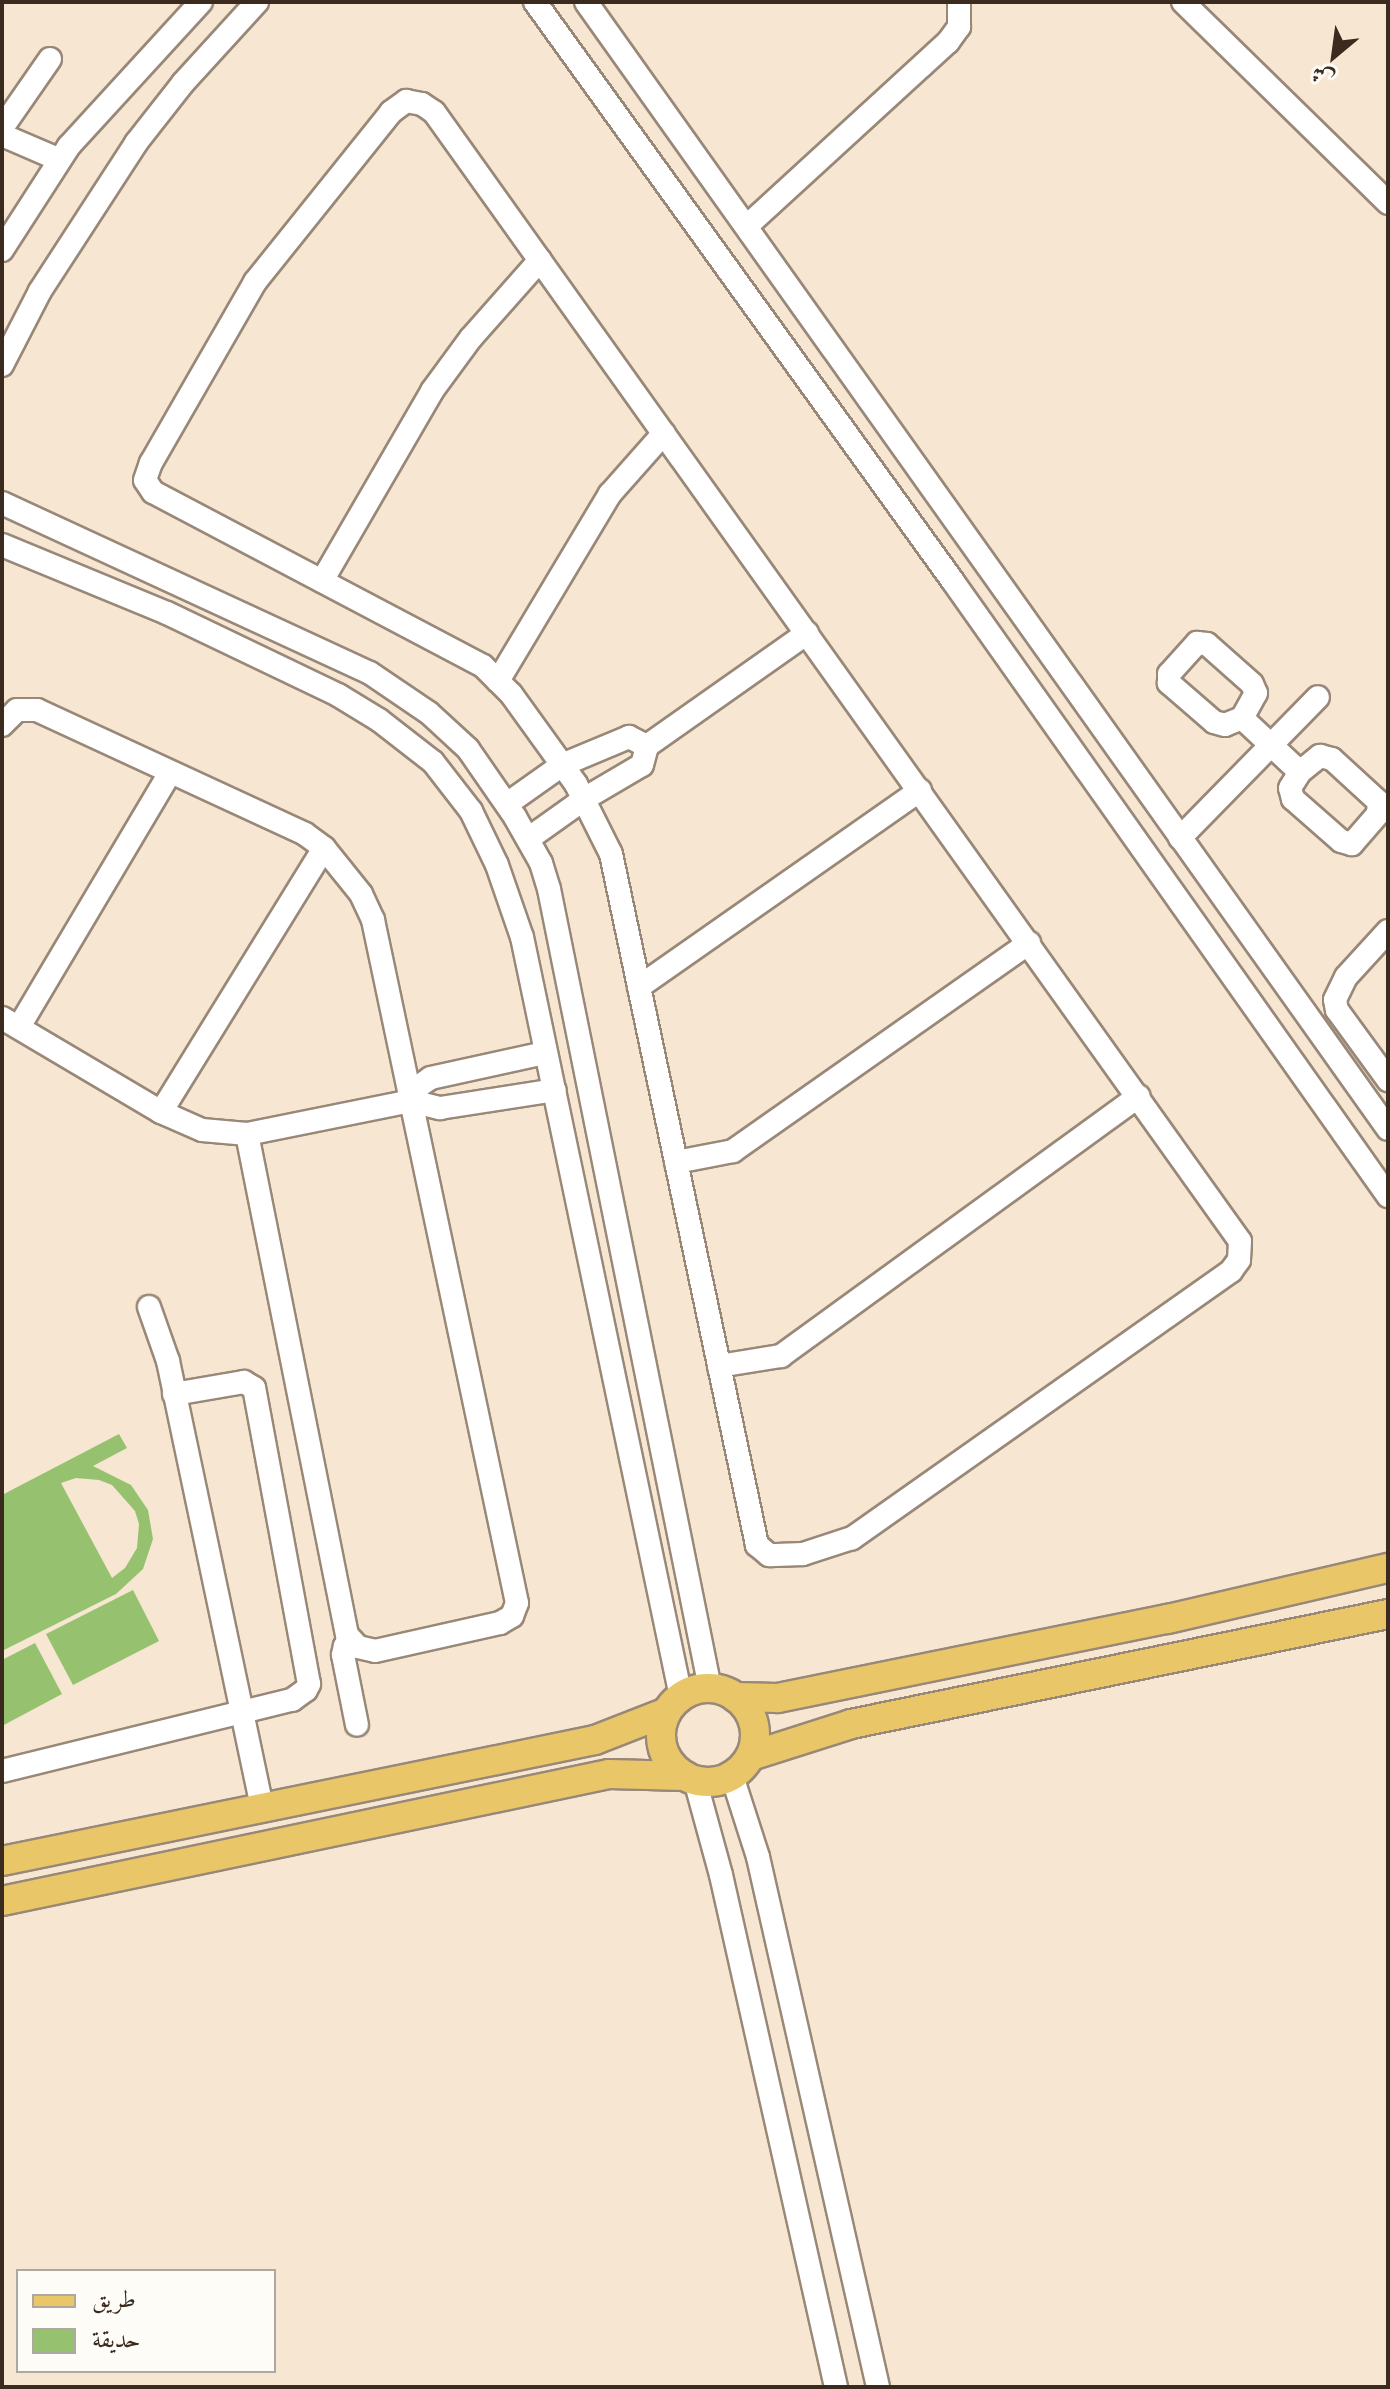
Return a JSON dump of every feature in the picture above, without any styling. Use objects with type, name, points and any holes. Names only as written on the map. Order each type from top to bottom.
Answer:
[{"type":"main road","points":[[2,1861],[595,1740],[674,1704],[722,1692],[757,1700],[793,1695],[1168,1619],[1388,1568]]},
{"type":"main road","points":[[2,1901],[609,1774],[690,1778],[708,1782],[851,1724],[1388,1614]]},
{"type":"main road","points":[[722,1692],[752,1717],[755,1743],[742,1766]]},
{"type":"main road","points":[[674,1704],[661,1740],[673,1767],[690,1778]]},
{"type":"street","points":[[2,250],[60,160],[201,2]]},
{"type":"street","points":[[2,365],[40,291],[136,143],[183,83],[257,2]]},
{"type":"street","points":[[535,2],[952,580],[1388,1196]]},
{"type":"street","points":[[586,2],[1388,1129]]},
{"type":"street","points":[[747,226],[948,42],[959,27],[959,2]]},
{"type":"street","points":[[1183,2],[1388,203]]},
{"type":"street","points":[[2,128],[50,59]]},
{"type":"street","points":[[406,101],[422,104],[434,112],[664,433],[1240,1241],[1239,1260],[1231,1271],[852,1538],[803,1554],[777,1557],[761,1551],[757,1545],[611,854],[584,799],[511,694],[483,666],[153,492],[145,480],[151,463],[255,282],[391,112],[406,101]]},
{"type":"street","points":[[2,135],[60,160]]},
{"type":"street","points":[[322,581],[432,391],[471,338],[540,260]]},
{"type":"street","points":[[498,681],[610,494],[664,433]]},
{"type":"street","points":[[2,503],[370,673],[429,713],[468,749],[507,804],[541,863],[552,903],[643,1352],[722,1692]]},
{"type":"street","points":[[2,545],[167,613],[338,695],[408,741],[433,762],[471,811],[513,905],[611,1355],[674,1704]]},
{"type":"street","points":[[528,839],[584,799],[642,765],[647,746],[807,633]]},
{"type":"street","points":[[307,682],[321,650]]},
{"type":"street","points":[[1180,838],[1318,697]]},
{"type":"street","points":[[2,725],[17,710],[37,710],[305,834],[324,848],[361,894],[373,920],[517,1603],[507,1620],[375,1651],[352,1641],[345,1627],[247,1134]]},
{"type":"street","points":[[1242,718],[1300,772]]},
{"type":"street","points":[[507,804],[562,765],[629,737],[647,746]]},
{"type":"street","points":[[170,773],[10,1023],[161,1112],[202,1130],[247,1134],[411,1101],[440,1108],[555,1090]]},
{"type":"street","points":[[639,987],[920,790]]},
{"type":"street","points":[[161,1112],[324,848]]},
{"type":"street","points":[[1388,931],[1346,977],[1335,1000],[1337,1010],[1388,1080]]},
{"type":"street","points":[[676,1162],[733,1151],[1029,943]]},
{"type":"street","points":[[411,1101],[419,1086],[431,1078],[545,1053]]},
{"type":"street","points":[[719,1366],[781,1356],[1139,1096]]},
{"type":"street","points":[[149,1307],[168,1361],[240,1714],[262,1806]]},
{"type":"street","points":[[611,1355],[643,1352]]},
{"type":"street","points":[[2,1771],[292,1700],[302,1695],[309,1684],[254,1388],[247,1383],[174,1394]]},
{"type":"street","points":[[352,1641],[345,1646],[343,1655],[357,1725]]},
{"type":"street","points":[[742,1766],[758,1857],[878,2387]]},
{"type":"street","points":[[690,1778],[768,2081],[836,2387]]},
{"type":"street","points":[[768,2081],[806,2073]]},
{"type":"green space","points":[[119,1434],[127,1448],[93,1466],[131,1485],[148,1510],[153,1539],[143,1569],[116,1594],[2,1651],[2,1495]],"holes":[[[76,1478],[99,1480],[112,1485],[135,1511],[139,1524],[137,1548],[125,1568],[112,1578],[61,1483]]]},
{"type":"green space","points":[[133,1590],[159,1641],[73,1685],[46,1634]]},
{"type":"green space","points":[[35,1643],[62,1694],[2,1726],[2,1660]]}]
